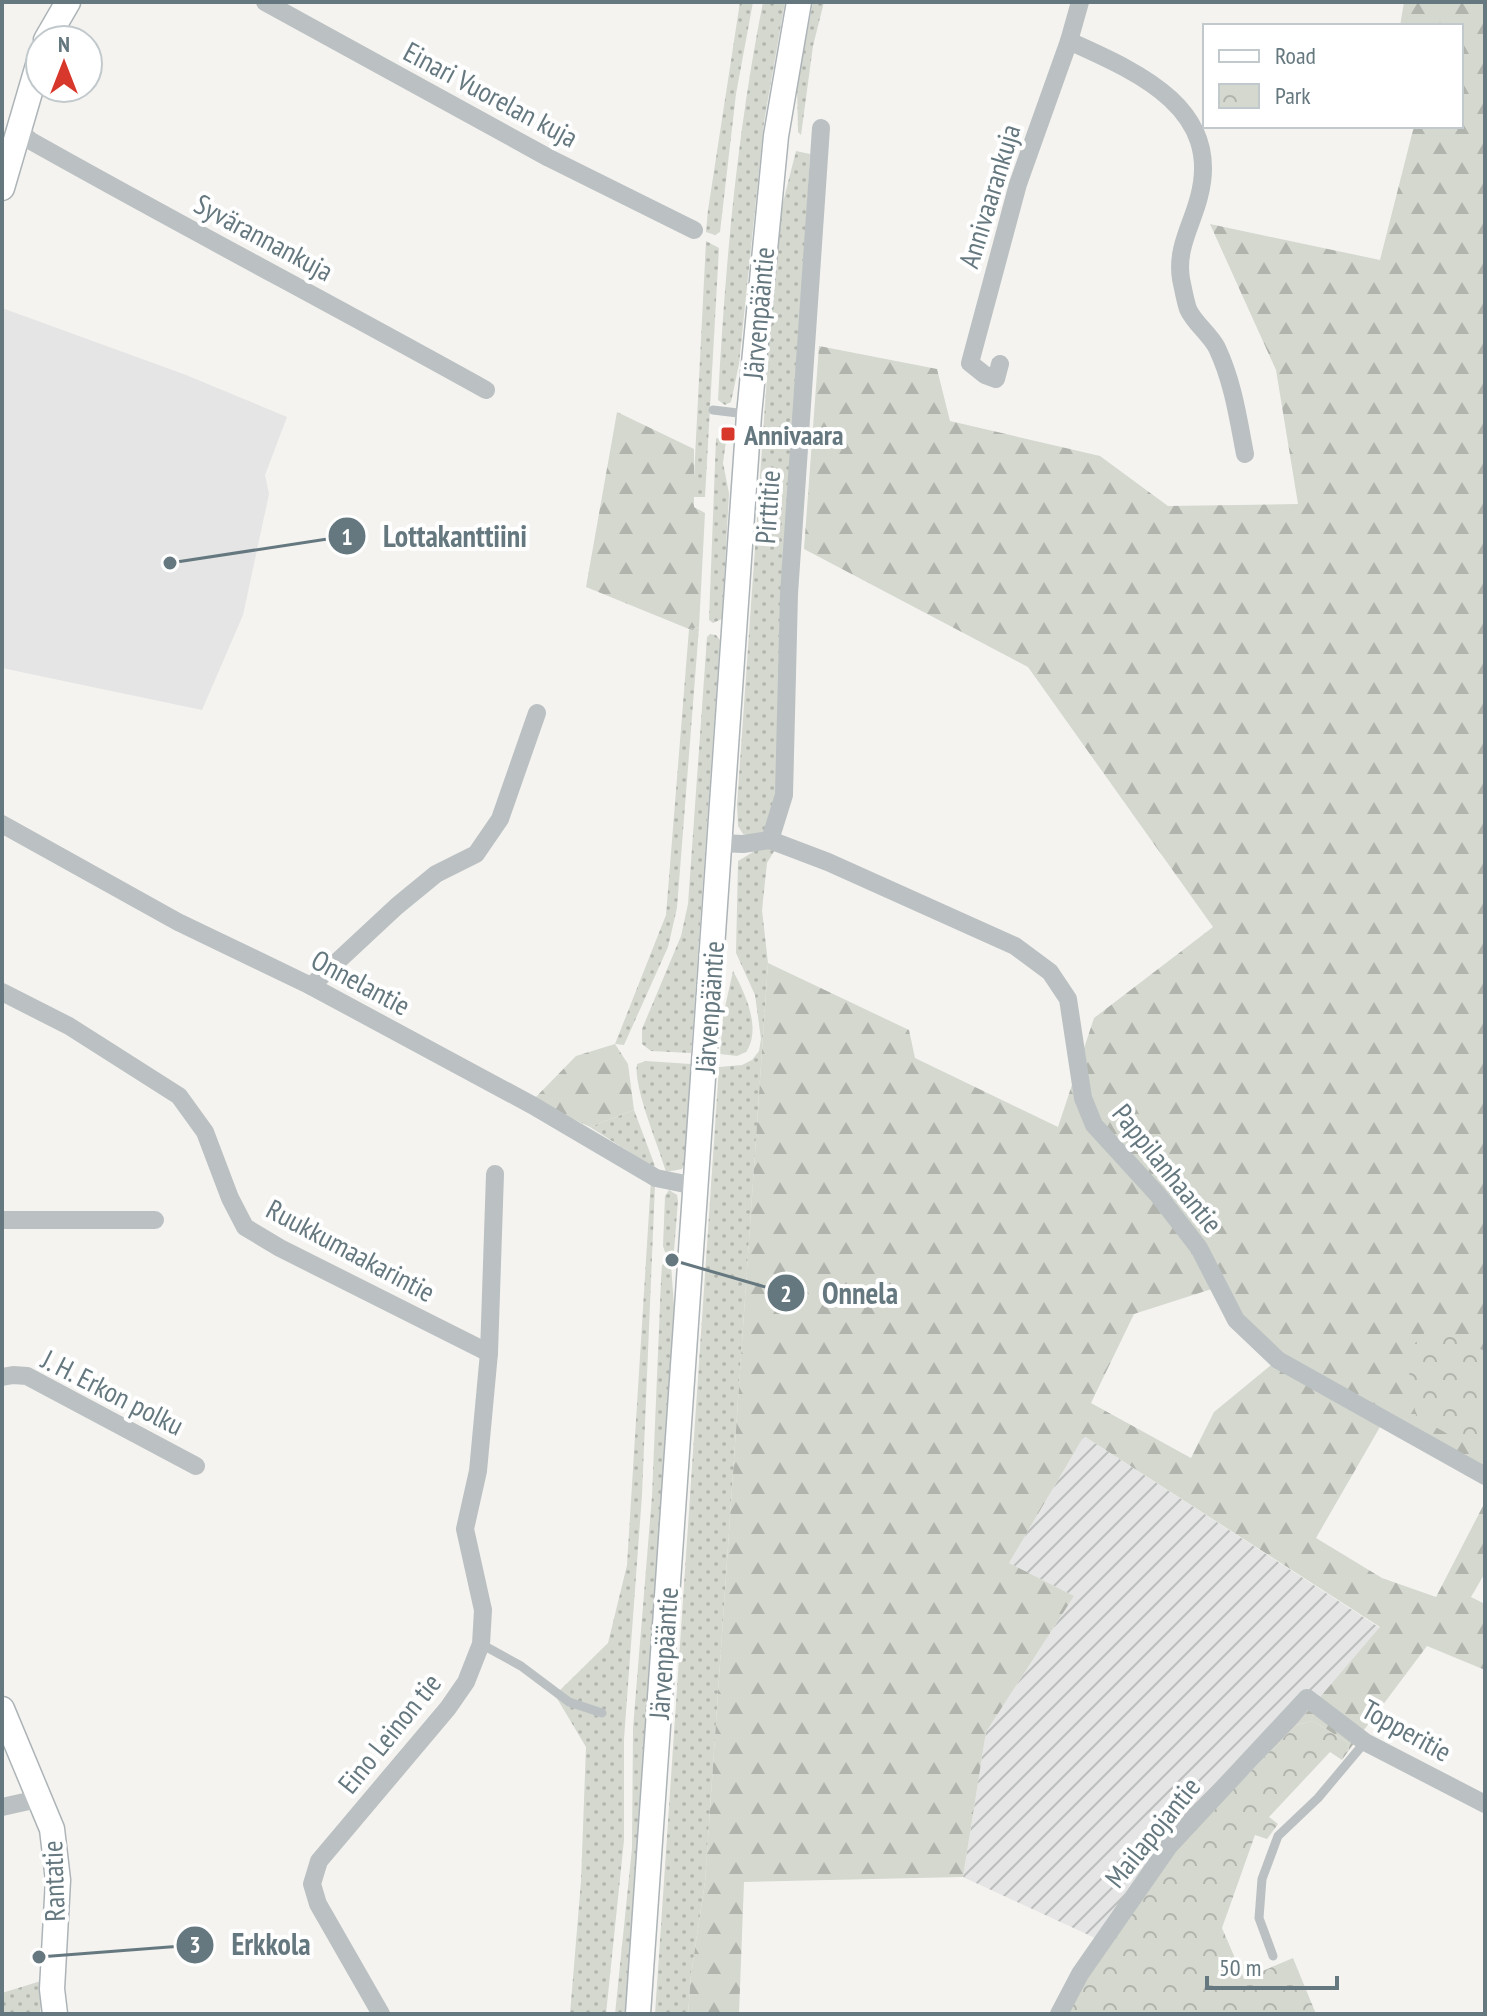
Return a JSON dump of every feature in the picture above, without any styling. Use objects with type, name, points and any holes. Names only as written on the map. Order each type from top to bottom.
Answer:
[{"type":"main road","points":[[55,24],[68,2]]},
{"type":"main road","name":"Järvenpääntie","points":[[638,2014],[749,415],[776,136],[799,2]]},
{"type":"main road","points":[[2,188],[26,104]]},
{"type":"main road","name":"Rantatie","points":[[2,1709],[52,1829],[58,1880],[52,1989],[55,2014]]},
{"type":"street","name":"Einari Vuorelan kuja","points":[[265,2],[549,158],[694,230]]},
{"type":"street","name":"Annivaarankuja","points":[[1000,364],[996,379],[970,363],[1018,184],[1080,2]]},
{"type":"street","points":[[1069,41],[1123,65],[1169,97],[1193,122],[1204,156],[1200,194],[1179,252],[1181,276],[1189,310],[1215,345],[1231,383],[1245,454]]},
{"type":"street","name":"Pirttitie","points":[[770,840],[784,795],[789,594],[821,128]]},
{"type":"street","name":"Syvärannankuja","points":[[18,130],[31,141],[193,232],[486,390]]},
{"type":"street","points":[[311,986],[426,882],[476,854],[500,819],[537,713]]},
{"type":"street","name":"Onnelantie","points":[[2,824],[178,922],[311,986],[532,1105],[656,1178],[695,1186]]},
{"type":"street","name":"Pappilanhaantie","points":[[720,843],[770,840],[828,862],[1015,946],[1050,972],[1068,999],[1083,1098],[1094,1125],[1158,1195],[1199,1248],[1236,1320],[1278,1360],[1485,1476]]},
{"type":"street","name":"Ruukkumaakarintie","points":[[2,992],[69,1026],[179,1096],[205,1132],[230,1198],[245,1227],[280,1248],[489,1353]]},
{"type":"street","name":"Eino Leinon tie","points":[[381,2014],[318,1904],[312,1884],[319,1861],[448,1708],[466,1682],[481,1644],[483,1610],[465,1529],[478,1471],[489,1353],[495,1174]]},
{"type":"street","points":[[2,1220],[155,1220]]},
{"type":"street","name":"J. H. Erkon polku","points":[[2,1377],[27,1376],[196,1466]]},
{"type":"street","name":"Topperitie","points":[[1307,1698],[1365,1742],[1485,1804]]},
{"type":"street","name":"Mailapojantie","points":[[1059,2014],[1080,1974],[1169,1846],[1307,1698]]},
{"type":"street","points":[[2,1807],[38,1799]]},
{"type":"lane","points":[[713,410],[749,415]]},
{"type":"lane","points":[[481,1644],[521,1666],[569,1702],[602,1713]]},
{"type":"lane","points":[[1273,1956],[1259,1918],[1262,1879],[1278,1836],[1318,1798],[1365,1742]]},
{"type":"shaded area","points":[[2,308],[186,375],[287,417],[265,475],[269,494],[243,615],[202,710],[2,668]]},
{"type":"shaded area","points":[[1084,1436],[1380,1628],[1296,1725],[1173,1851],[1106,1943],[963,1877],[986,1732],[1074,1596],[1009,1563]]},
{"type":"green space","points":[[740,2],[753,2],[736,94],[720,232],[715,235],[706,232],[708,210]]},
{"type":"green space","points":[[763,2],[785,2],[764,122],[739,364],[731,402],[725,405],[718,400],[728,250],[739,150]]},
{"type":"green space","points":[[813,2],[824,2],[813,46],[801,135],[798,132],[797,85]]},
{"type":"green space","points":[[1404,2],[1485,2],[1485,1476],[1384,1420],[1316,1538],[1382,1578],[1436,1597],[1485,1502],[1485,1573],[1471,1597],[1485,1604],[1485,1670],[1427,1646],[1349,1750],[1347,1742],[1313,1721],[1296,1725],[1380,1627],[1084,1436],[1009,1563],[1074,1596],[986,1732],[963,1877],[744,1882],[739,2014],[688,2014],[705,1882],[768,963],[909,1030],[915,1058],[1058,1127],[1094,1018],[1213,927],[1028,667],[804,549],[819,346],[937,369],[950,421],[1100,456],[1168,506],[1298,504],[1276,370],[1210,224],[1380,260],[1413,128],[1463,128],[1463,24],[1400,24]],"holes":[[[1218,1287],[1277,1360],[1214,1412],[1191,1458],[1091,1403],[1134,1314]]]},
{"type":"green space","points":[[796,151],[810,154],[775,809],[767,831],[753,836],[743,834],[738,826],[737,805],[774,276],[780,214]]},
{"type":"green space","points":[[706,241],[719,248],[705,497],[693,497]]},
{"type":"green space","points":[[617,412],[694,449],[694,507],[705,513],[699,627],[689,629],[586,587]]},
{"type":"green space","points":[[716,438],[726,441],[723,463],[729,493],[722,619],[713,623],[709,620]]},
{"type":"green space","points":[[699,627],[677,908],[668,947],[624,1045],[615,1044],[666,915],[689,629]]},
{"type":"green space","points":[[710,634],[720,640],[691,1053],[651,1051],[642,1044],[642,1029],[681,936],[688,904],[707,637]]},
{"type":"green space","points":[[776,848],[767,863],[762,910],[768,963],[705,1882],[688,2014],[655,2014],[719,1067],[742,1065],[752,1060],[759,1051],[761,1039],[755,995],[736,953],[738,861],[758,849]]},
{"type":"green space","points":[[733,971],[747,1000],[752,1022],[751,1043],[746,1052],[737,1056],[720,1054],[723,1016]]},
{"type":"green space","points":[[615,1044],[628,1064],[634,1110],[590,1127],[533,1100],[576,1056]]},
{"type":"green space","points":[[646,1061],[691,1064],[686,1161],[682,1169],[666,1172],[647,1117],[637,1074],[637,1064]]},
{"type":"green space","points":[[634,1110],[655,1166],[653,1167],[590,1127]]},
{"type":"green space","points":[[651,1180],[655,1185],[642,1495],[624,1739],[624,1840],[606,2014],[570,2014],[581,1881],[586,1747],[555,1695],[608,1643],[627,1565]]},
{"type":"green space","points":[[669,1190],[677,1195],[678,1201],[674,1251],[670,1254],[665,1252],[663,1246],[665,1196]]},
{"type":"green space","points":[[667,1262],[671,1264],[675,1320],[628,2014],[615,2014],[632,1848],[633,1728],[652,1496],[662,1265]]},
{"type":"green space","points":[[1430,1327],[1485,1351],[1485,1455],[1416,1416],[1406,1353]]},
{"type":"green space","points":[[1313,1721],[1347,1742],[1349,1750],[1342,1760],[1330,1752],[1269,1817],[1278,1824],[1267,1839],[1255,1835],[1222,1928],[1244,1979],[1293,1958],[1316,2014],[1067,2014],[1106,1943],[1173,1851],[1296,1725]]},
{"type":"green space","points":[[44,1980],[40,2014],[2,2014],[2,1993]]},
{"type":"place","name":"Annivaara","points":[[728,434]]},
{"type":"place","name":"Lottakanttiini","points":[[170,563]]},
{"type":"place","name":"Onnela","points":[[672,1260]]},
{"type":"place","name":"Erkkola","points":[[39,1957]]}]
